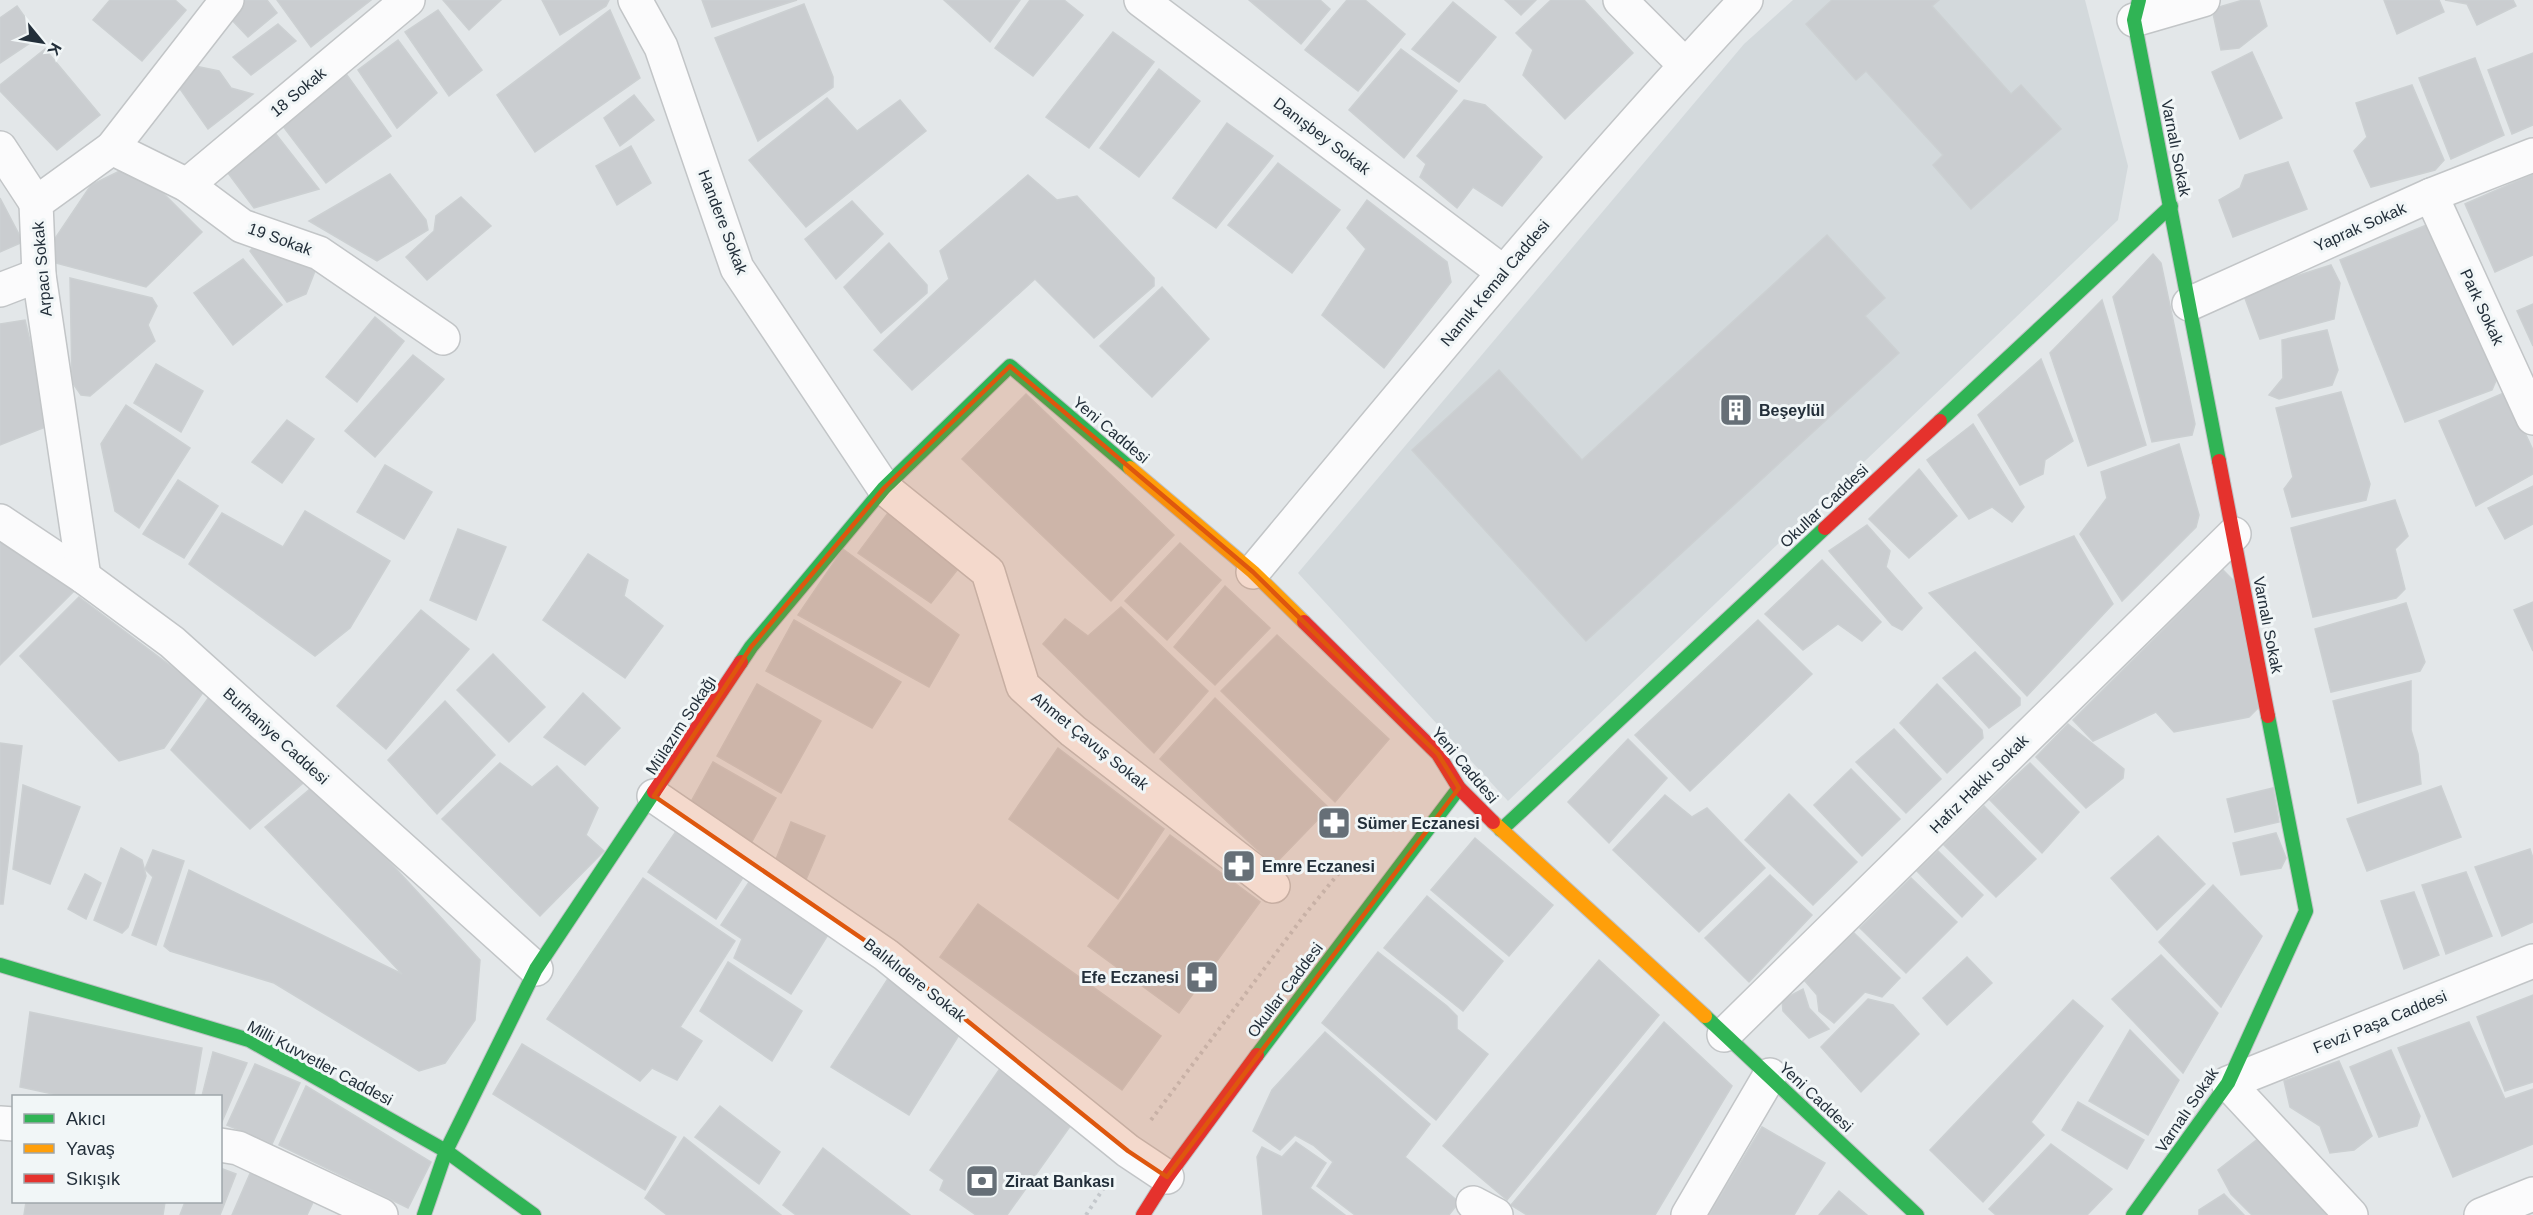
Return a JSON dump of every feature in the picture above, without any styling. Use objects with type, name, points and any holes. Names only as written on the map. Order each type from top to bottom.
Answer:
[{"type":"street","name":"Arpacı Sokak","points":[[84,577],[39,275],[36,203],[112,148],[227,0]]},
{"type":"street","name":"18 Sokak","points":[[187,185],[408,0]]},
{"type":"street","name":"Handere Sokak","points":[[635,0],[661,47],[737,268],[884,488]]},
{"type":"street","name":"Danışbey Sokak","points":[[1141,0],[1503,272]]},
{"type":"street","points":[[1620,0],[1685,65]]},
{"type":"street","name":"Namık Kemal Caddesi","points":[[1253,572],[1503,272],[1685,65],[1746,0]]},
{"type":"street","points":[[2137,10],[2203,0]]},
{"type":"street","name":"Varnalı Sokak","points":[[2133,1215],[2228,1083],[2306,910],[2189,304],[2137,10]]},
{"type":"street","points":[[0,148],[36,203]]},
{"type":"street","name":"19 Sokak","points":[[112,148],[187,185],[242,226],[318,253],[443,338]]},
{"type":"street","name":"Yaprak Sokak","points":[[2189,304],[2431,195],[2533,155]]},
{"type":"street","name":"Park Sokak","points":[[2431,195],[2533,418]]},
{"type":"street","name":"Okullar Caddesi","points":[[1501,830],[2171,206]]},
{"type":"street","points":[[0,290],[39,275]]},
{"type":"street","name":"Mülazım Sokağı","points":[[424,1215],[446,1151],[536,969],[654,796],[751,647],[884,488],[1010,366]]},
{"type":"street","name":"Yeni Caddesi","points":[[1010,366],[1253,572],[1438,754],[1459,788],[1501,830],[1770,1075],[1917,1215]]},
{"type":"street","name":"Ahmet Çavuş Sokak","points":[[884,488],[988,572],[1023,686],[1073,730],[1273,885]]},
{"type":"street","name":"Burhaniye Caddesi","points":[[0,521],[84,577],[172,642],[536,969]]},
{"type":"street","name":"Hafız Hakkı Sokak","points":[[1724,1035],[2234,534]]},
{"type":"street","name":"Okullar Caddesi","points":[[1143,1215],[1167,1177],[1459,788]]},
{"type":"street","name":"Balıklıdere Sokak","points":[[654,796],[886,955],[1128,1151],[1167,1177]]},
{"type":"street","name":"Fevzi Paşa Caddesi","points":[[2228,1083],[2533,961]]},
{"type":"street","name":"Milli Kuvvetler Caddesi","points":[[0,966],[249,1040],[446,1151],[534,1215]]},
{"type":"street","points":[[1688,1215],[1770,1075]]},
{"type":"street","points":[[2228,1083],[2351,1215]]},
{"type":"street","points":[[222,1145],[238,1148],[381,1215]]},
{"type":"street","points":[[2481,1215],[2533,1194]]},
{"type":"path","points":[[1086,1215],[1128,1151],[1306,913]]},
{"type":"highlighted area","points":[[1010,366],[1253,572],[1438,754],[1459,788],[1167,1177],[1128,1151],[886,955],[654,796],[751,647],[884,488]]},
{"type":"shaded area","points":[[1793,0],[2085,0],[2128,166],[2118,220],[1508,801],[1298,573],[1744,44]]},
{"type":"building","points":[[110,0],[175,0],[186,10],[142,61],[93,20]]},
{"type":"building","points":[[243,0],[267,0],[277,13],[248,37],[229,17]]},
{"type":"building","points":[[277,0],[371,0],[311,47]]},
{"type":"building","points":[[443,0],[501,0],[469,30]]},
{"type":"building","points":[[542,0],[609,0],[606,6],[560,35]]},
{"type":"building","points":[[702,0],[797,0],[712,27]]},
{"type":"building","points":[[944,0],[1020,0],[990,42]]},
{"type":"building","points":[[1030,0],[1064,0],[1083,15],[1033,76],[995,48]]},
{"type":"building","points":[[1249,0],[1320,0],[1330,9],[1301,44]]},
{"type":"building","points":[[1347,0],[1365,0],[1405,34],[1358,91],[1305,50]]},
{"type":"building","points":[[1505,0],[1536,0],[1521,15]]},
{"type":"building","points":[[1551,0],[1584,0],[1633,53],[1565,119],[1523,75],[1533,50],[1516,33]]},
{"type":"building","points":[[1832,0],[1939,0],[1932,6],[2011,94],[2021,85],[2061,129],[1971,209],[1933,165],[1943,155],[1866,71],[1856,80],[1806,24]]},
{"type":"building","points":[[2243,0],[2259,0],[2267,26],[2239,48],[2221,50],[2212,9]]},
{"type":"building","points":[[2384,0],[2439,0],[2444,12],[2397,34]]},
{"type":"building","points":[[2445,0],[2513,0],[2516,6],[2477,25],[2467,4]]},
{"type":"building","points":[[1453,2],[1496,37],[1459,82],[1412,49]]},
{"type":"building","points":[[804,4],[833,77],[833,87],[758,141],[715,38]]},
{"type":"building","points":[[17,6],[39,37],[0,63],[0,18]]},
{"type":"building","points":[[438,10],[482,70],[449,96],[405,32]]},
{"type":"building","points":[[610,10],[640,78],[535,152],[497,95]]},
{"type":"building","points":[[278,24],[296,41],[251,75],[233,57]]},
{"type":"building","points":[[1113,32],[1154,62],[1089,148],[1046,117]]},
{"type":"building","points":[[398,40],[437,93],[397,128],[358,70]]},
{"type":"building","points":[[45,49],[100,115],[57,150],[0,91],[0,85]]},
{"type":"building","points":[[1401,49],[1457,91],[1404,158],[1349,110]]},
{"type":"building","points":[[2252,52],[2282,118],[2240,139],[2212,72]]},
{"type":"building","points":[[2533,53],[2533,125],[2512,134],[2488,70]]},
{"type":"building","points":[[2475,58],[2504,135],[2451,159],[2419,78]]},
{"type":"building","points":[[195,66],[219,71],[231,88],[253,94],[208,129],[176,83]]},
{"type":"building","points":[[1159,69],[1200,101],[1139,177],[1100,148]]},
{"type":"building","points":[[344,71],[391,136],[326,183],[279,121]]},
{"type":"building","points":[[2412,85],[2444,160],[2435,170],[2371,187],[2354,151],[2367,137],[2356,103]]},
{"type":"building","points":[[634,95],[654,120],[620,146],[604,118]]},
{"type":"building","points":[[827,98],[857,131],[900,100],[926,131],[806,227],[749,160]]},
{"type":"building","points":[[1464,100],[1485,105],[1542,157],[1502,206],[1473,187],[1457,208],[1420,177],[1426,164],[1417,156]]},
{"type":"building","points":[[1227,123],[1273,156],[1216,228],[1173,198]]},
{"type":"building","points":[[268,124],[319,189],[254,208],[219,161]]},
{"type":"building","points":[[631,146],[651,183],[617,205],[596,166]]},
{"type":"building","points":[[2288,162],[2307,209],[2233,237],[2219,200],[2240,188],[2245,175]]},
{"type":"building","points":[[1278,163],[1340,210],[1292,273],[1228,225]]},
{"type":"building","points":[[134,164],[202,232],[146,287],[52,262],[54,240],[91,185]]},
{"type":"building","points":[[390,174],[426,220],[428,230],[377,261],[309,221]]},
{"type":"building","points":[[2533,174],[2533,255],[2495,272],[2465,204]]},
{"type":"building","points":[[1028,175],[1057,200],[1077,196],[1154,278],[1154,286],[1094,338],[1035,279],[912,390],[874,350],[949,279],[940,251]]},
{"type":"building","points":[[461,197],[491,226],[427,280],[406,257],[434,231],[436,216]]},
{"type":"building","points":[[0,198],[23,242],[0,252]]},
{"type":"building","points":[[1367,200],[1447,262],[1451,282],[1384,368],[1322,315],[1366,249],[1347,228]]},
{"type":"building","points":[[852,201],[883,234],[836,279],[805,239]]},
{"type":"building","points":[[2434,222],[2498,376],[2492,390],[2405,422],[2340,260]]},
{"type":"building","name":"Beşeylül","points":[[1827,235],[1885,298],[1865,316],[1899,353],[1586,641],[1412,450],[1499,370],[1582,460]]},
{"type":"building","points":[[260,239],[315,271],[306,294],[287,302],[250,251]]},
{"type":"building","points":[[889,243],[927,285],[927,293],[881,333],[844,287]]},
{"type":"building","points":[[2153,254],[2161,263],[2195,424],[2192,435],[2152,442],[2113,297]]},
{"type":"building","points":[[243,259],[282,305],[233,345],[194,293]]},
{"type":"building","points":[[2331,265],[2340,283],[2334,319],[2260,339],[2243,293]]},
{"type":"building","points":[[70,278],[152,298],[157,306],[148,325],[155,341],[90,396],[81,395],[72,382]]},
{"type":"building","points":[[1162,287],[1209,339],[1152,397],[1100,346]]},
{"type":"building","points":[[2102,300],[2146,445],[2088,466],[2050,353]]},
{"type":"building","points":[[2533,304],[2533,346],[2517,311]]},
{"type":"building","points":[[375,317],[404,341],[357,402],[326,377]]},
{"type":"building","points":[[25,320],[47,412],[43,428],[0,445],[0,324]]},
{"type":"building","points":[[2327,330],[2338,370],[2332,385],[2279,399],[2269,395],[2283,378],[2282,340]]},
{"type":"building","points":[[413,355],[444,379],[375,457],[345,431]]},
{"type":"building","points":[[2041,359],[2073,441],[2045,460],[2043,474],[2020,485],[1978,415]]},
{"type":"building","points":[[156,364],[203,391],[181,432],[134,403]]},
{"type":"building","points":[[2341,392],[2370,484],[2366,500],[2292,517],[2284,489],[2293,477],[2276,408]]},
{"type":"building","points":[[2506,392],[2533,450],[2533,474],[2476,506],[2439,421]]},
{"type":"building","points":[[1026,394],[1174,535],[1111,601],[962,459]]},
{"type":"building","points":[[126,405],[190,448],[139,528],[115,511],[101,444]]},
{"type":"building","points":[[287,420],[314,439],[282,483],[252,462]]},
{"type":"building","points":[[1973,424],[2024,507],[2012,522],[1992,507],[1969,519],[1927,460]]},
{"type":"building","points":[[2179,444],[2199,515],[2196,527],[2122,601],[2080,534],[2107,498],[2101,472]]},
{"type":"building","points":[[385,465],[432,492],[404,539],[357,512]]},
{"type":"building","points":[[1919,469],[1957,516],[1909,558],[1869,519]]},
{"type":"building","points":[[178,480],[218,506],[184,558],[143,534]]},
{"type":"building","points":[[2533,486],[2533,524],[2505,539],[2488,508]]},
{"type":"building","points":[[2395,500],[2408,536],[2395,549],[2405,589],[2396,598],[2313,617],[2291,528]]},
{"type":"building","points":[[891,509],[961,565],[931,603],[858,553]]},
{"type":"building","points":[[305,511],[390,561],[350,628],[315,656],[189,564],[222,513],[283,547]]},
{"type":"building","points":[[1867,525],[1890,551],[1886,567],[1922,608],[1902,630],[1892,625],[1829,551]]},
{"type":"building","points":[[458,529],[506,547],[476,620],[430,600]]},
{"type":"building","points":[[2074,536],[2113,604],[2027,696],[1929,593]]},
{"type":"building","points":[[0,539],[74,591],[0,665]]},
{"type":"building","points":[[1180,543],[1221,580],[1167,640],[1125,601]]},
{"type":"building","points":[[843,549],[959,635],[929,687],[798,615]]},
{"type":"building","points":[[588,554],[628,580],[624,596],[663,626],[625,678],[543,620]]},
{"type":"building","points":[[1822,560],[1881,622],[1862,641],[1838,624],[1803,650],[1765,614]]},
{"type":"building","points":[[2223,570],[2234,581],[2258,708],[2249,717],[2174,732],[2156,712],[2093,741],[2073,720]]},
{"type":"building","points":[[1225,586],[1270,628],[1215,685],[1174,647]]},
{"type":"building","points":[[79,597],[204,691],[164,748],[119,761],[20,656]]},
{"type":"building","points":[[2533,602],[2533,651],[2514,610]]},
{"type":"building","points":[[2406,603],[2425,662],[2420,671],[2331,692],[2315,629]]},
{"type":"building","points":[[1121,607],[1208,691],[1154,753],[1043,644],[1065,619],[1088,636]]},
{"type":"building","points":[[421,610],[469,649],[386,749],[337,706]]},
{"type":"building","points":[[794,620],[901,682],[872,728],[766,671]]},
{"type":"building","points":[[1758,620],[1812,674],[1690,791],[1635,735]]},
{"type":"building","points":[[1277,635],[1389,739],[1335,802],[1221,691]]},
{"type":"building","points":[[1975,652],[2020,698],[2020,705],[1989,728],[1943,678]]},
{"type":"building","points":[[493,654],[545,707],[509,742],[457,690]]},
{"type":"building","points":[[2411,681],[2411,730],[2418,754],[2421,784],[2358,803],[2333,701]]},
{"type":"building","points":[[757,684],[821,721],[781,793],[717,756]]},
{"type":"building","points":[[1937,684],[1982,730],[1983,738],[1947,773],[1900,723]]},
{"type":"building","points":[[583,693],[620,728],[585,765],[544,737]]},
{"type":"building","points":[[209,697],[310,777],[250,829],[171,750]]},
{"type":"building","points":[[1215,698],[1329,808],[1274,865],[1160,759]]},
{"type":"building","points":[[445,701],[495,755],[437,814],[388,760]]},
{"type":"building","points":[[2068,724],[2124,769],[2123,778],[2086,808],[2036,757]]},
{"type":"building","points":[[1894,729],[1941,779],[1906,813],[1856,762]]},
{"type":"building","points":[[1628,739],[1667,778],[1609,843],[1568,802]]},
{"type":"building","points":[[0,743],[22,746],[3,904],[0,904]]},
{"type":"building","points":[[1058,748],[1164,829],[1118,899],[1009,819]]},
{"type":"building","points":[[713,762],[776,798],[750,845],[687,809]]},
{"type":"building","points":[[500,763],[532,787],[557,766],[598,808],[586,835],[604,851],[540,916],[442,819]]},
{"type":"building","points":[[2030,763],[2079,812],[2042,853],[1990,800]]},
{"type":"building","points":[[1851,769],[1900,819],[1862,856],[1814,805]]},
{"type":"building","points":[[317,783],[480,960],[475,1020],[445,1063],[419,1071],[274,983],[170,951],[164,946],[189,870],[402,974],[265,827]]},
{"type":"building","points":[[23,785],[80,807],[50,884],[13,869]]},
{"type":"building","points":[[2441,786],[2461,837],[2367,871],[2347,819]]},
{"type":"building","points":[[2273,788],[2279,822],[2235,832],[2227,799]]},
{"type":"building","points":[[1789,794],[1857,862],[1813,905],[1745,840]]},
{"type":"building","points":[[1665,795],[1692,817],[1707,808],[1765,868],[1699,932],[1613,850]]},
{"type":"building","points":[[1984,806],[2036,859],[1996,897],[1944,845]]},
{"type":"building","points":[[791,822],[825,836],[804,884],[772,869]]},
{"type":"building","points":[[679,827],[746,873],[716,919],[648,872]]},
{"type":"building","points":[[2276,833],[2286,858],[2281,868],[2241,875],[2233,843]]},
{"type":"building","points":[[1170,835],[1260,902],[1179,1013],[1088,946]]},
{"type":"building","points":[[2158,836],[2205,884],[2157,930],[2111,878]]},
{"type":"building","points":[[1475,838],[1553,905],[1509,956],[1431,890]]},
{"type":"building","points":[[121,848],[142,860],[146,876],[128,927],[122,933],[94,920]]},
{"type":"building","points":[[2530,849],[2533,858],[2533,922],[2502,936],[2475,867]]},
{"type":"building","points":[[153,850],[184,861],[156,945],[132,935],[153,877],[145,869]]},
{"type":"building","points":[[1938,851],[1983,895],[1962,917],[1917,871]]},
{"type":"building","points":[[2466,872],[2492,936],[2446,954],[2422,885]]},
{"type":"building","points":[[85,874],[101,883],[86,919],[68,909]]},
{"type":"building","points":[[1770,875],[1812,915],[1749,982],[1705,938]]},
{"type":"building","points":[[643,878],[735,941],[680,1027],[702,1041],[677,1080],[652,1068],[640,1081],[547,1019]]},
{"type":"building","points":[[1911,878],[1957,922],[1906,973],[1860,928]]},
{"type":"building","points":[[751,879],[831,930],[791,994],[734,958],[742,939],[721,925]]},
{"type":"building","points":[[2213,885],[2262,936],[2221,1007],[2159,942]]},
{"type":"building","points":[[2414,892],[2439,955],[2404,969],[2381,901]]},
{"type":"building","points":[[1427,896],[1503,961],[1463,1011],[1384,948]]},
{"type":"building","points":[[978,904],[1161,1036],[1122,1090],[940,957]]},
{"type":"building","points":[[1854,933],[1900,978],[1882,997],[1865,992],[1834,1023],[1819,1011],[1817,995],[1805,981]]},
{"type":"building","points":[[1378,952],[1447,1006],[1457,1016],[1457,1029],[1488,1054],[1436,1120],[1322,1023]]},
{"type":"building","points":[[2161,955],[2218,1013],[2183,1073],[2112,999]]},
{"type":"building","points":[[1967,957],[1992,983],[1947,1025],[1923,998]]},
{"type":"building","points":[[1599,960],[1659,1015],[1507,1200],[1443,1146]]},
{"type":"building","points":[[728,962],[802,1011],[772,1061],[700,1011]]},
{"type":"building","points":[[889,977],[964,1027],[909,1115],[831,1067]]},
{"type":"building","points":[[1803,989],[1809,1008],[1829,1029],[1809,1038],[1783,1011],[1782,1000]]},
{"type":"building","points":[[2533,995],[2533,1082],[2505,1091],[2477,1017]]},
{"type":"building","points":[[1868,999],[1893,1005],[1919,1034],[1861,1092],[1821,1047]]},
{"type":"building","points":[[2073,1000],[2103,1026],[2031,1122],[2044,1135],[1983,1202],[1930,1150]]},
{"type":"building","points":[[30,1012],[202,1048],[194,1095],[57,1095],[20,1087]]},
{"type":"building","points":[[1664,1022],[1732,1086],[1655,1215],[1527,1215],[1511,1205]]},
{"type":"building","points":[[2469,1022],[2505,1099],[2533,1089],[2533,1144],[2453,1177],[2398,1048]]},
{"type":"building","points":[[2130,1030],[2179,1080],[2148,1135],[2089,1101]]},
{"type":"building","points":[[1325,1032],[1430,1124],[1405,1157],[1459,1202],[1449,1215],[1355,1215],[1317,1186],[1333,1162],[1313,1145],[1295,1135],[1280,1150],[1253,1131],[1272,1090]]},
{"type":"building","points":[[522,1044],[676,1137],[645,1190],[493,1094]]},
{"type":"building","points":[[2391,1050],[2420,1116],[2417,1126],[2379,1137],[2350,1067]]},
{"type":"building","points":[[213,1052],[247,1063],[222,1122],[222,1095],[202,1095]]},
{"type":"building","points":[[2339,1061],[2372,1136],[2354,1150],[2330,1153],[2320,1126],[2290,1107],[2284,1081]]},
{"type":"building","points":[[255,1064],[300,1083],[272,1144],[227,1125]]},
{"type":"building","points":[[1001,1067],[1076,1118],[1007,1215],[976,1215],[940,1190],[944,1180],[930,1170]]},
{"type":"building","points":[[306,1086],[431,1162],[408,1208],[279,1145]]},
{"type":"building","points":[[2078,1102],[2144,1140],[2127,1169],[2062,1130]]},
{"type":"building","points":[[720,1106],[780,1152],[759,1184],[695,1137]]},
{"type":"building","points":[[1762,1127],[1825,1163],[1794,1215],[1709,1215]]},
{"type":"building","points":[[684,1137],[781,1215],[667,1215],[645,1198]]},
{"type":"building","points":[[2259,1138],[2328,1215],[2252,1215],[2231,1194],[2218,1170]]},
{"type":"building","points":[[1296,1142],[1326,1163],[1310,1188],[1345,1215],[1263,1215],[1257,1157],[1262,1147],[1282,1157]]},
{"type":"building","points":[[2051,1144],[2112,1189],[2087,1215],[1996,1215],[1989,1209]]},
{"type":"building","points":[[823,1148],[910,1215],[796,1215],[783,1205]]},
{"type":"building","points":[[222,1169],[236,1174],[220,1215],[180,1215],[185,1203],[222,1203]]},
{"type":"building","points":[[252,1169],[316,1196],[307,1215],[232,1215]]},
{"type":"building","points":[[1839,1191],[1867,1215],[1819,1215]]},
{"type":"building","points":[[2224,1194],[2244,1215],[2199,1215],[2199,1210]]},
{"type":"building","points":[[26,1203],[165,1203],[163,1215],[24,1215]]},
{"type":"traffic: fast","points":[[2139,0],[2134,20],[2219,461]]},
{"type":"traffic: fast","points":[[1940,421],[2171,206]]},
{"type":"traffic: fast","points":[[741,662],[884,488],[1010,366],[1130,468]]},
{"type":"traffic: fast","points":[[1501,830],[1825,528]]},
{"type":"traffic: fast","points":[[2133,1215],[2228,1083],[2306,911],[2268,716]]},
{"type":"traffic: fast","points":[[1257,1055],[1459,788]]},
{"type":"traffic: fast","points":[[424,1215],[446,1151],[536,969],[654,792]]},
{"type":"traffic: fast","points":[[0,965],[249,1040],[446,1151],[534,1215]]},
{"type":"traffic: fast","points":[[1705,1016],[1917,1215]]},
{"type":"traffic: slow","points":[[1130,468],[1253,572],[1304,622]]},
{"type":"traffic: slow","points":[[1493,822],[1705,1016]]},
{"type":"traffic: jam","points":[[1825,528],[1940,421]]},
{"type":"traffic: jam","points":[[2219,461],[2268,716]]},
{"type":"traffic: jam","points":[[1304,622],[1438,754],[1459,788],[1493,822]]},
{"type":"traffic: jam","points":[[654,792],[741,662]]},
{"type":"traffic: jam","points":[[1143,1215],[1167,1177],[1257,1055]]},
{"type":"place","name":"Beşeylül","points":[[1736,410]]},
{"type":"place","name":"Sümer Eczanesi","points":[[1334,823]]},
{"type":"place","name":"Emre Eczanesi","points":[[1239,866]]},
{"type":"place","name":"Efe Eczanesi","points":[[1202,977]]},
{"type":"place","name":"Ziraat Bankası","points":[[982,1181]]}]
